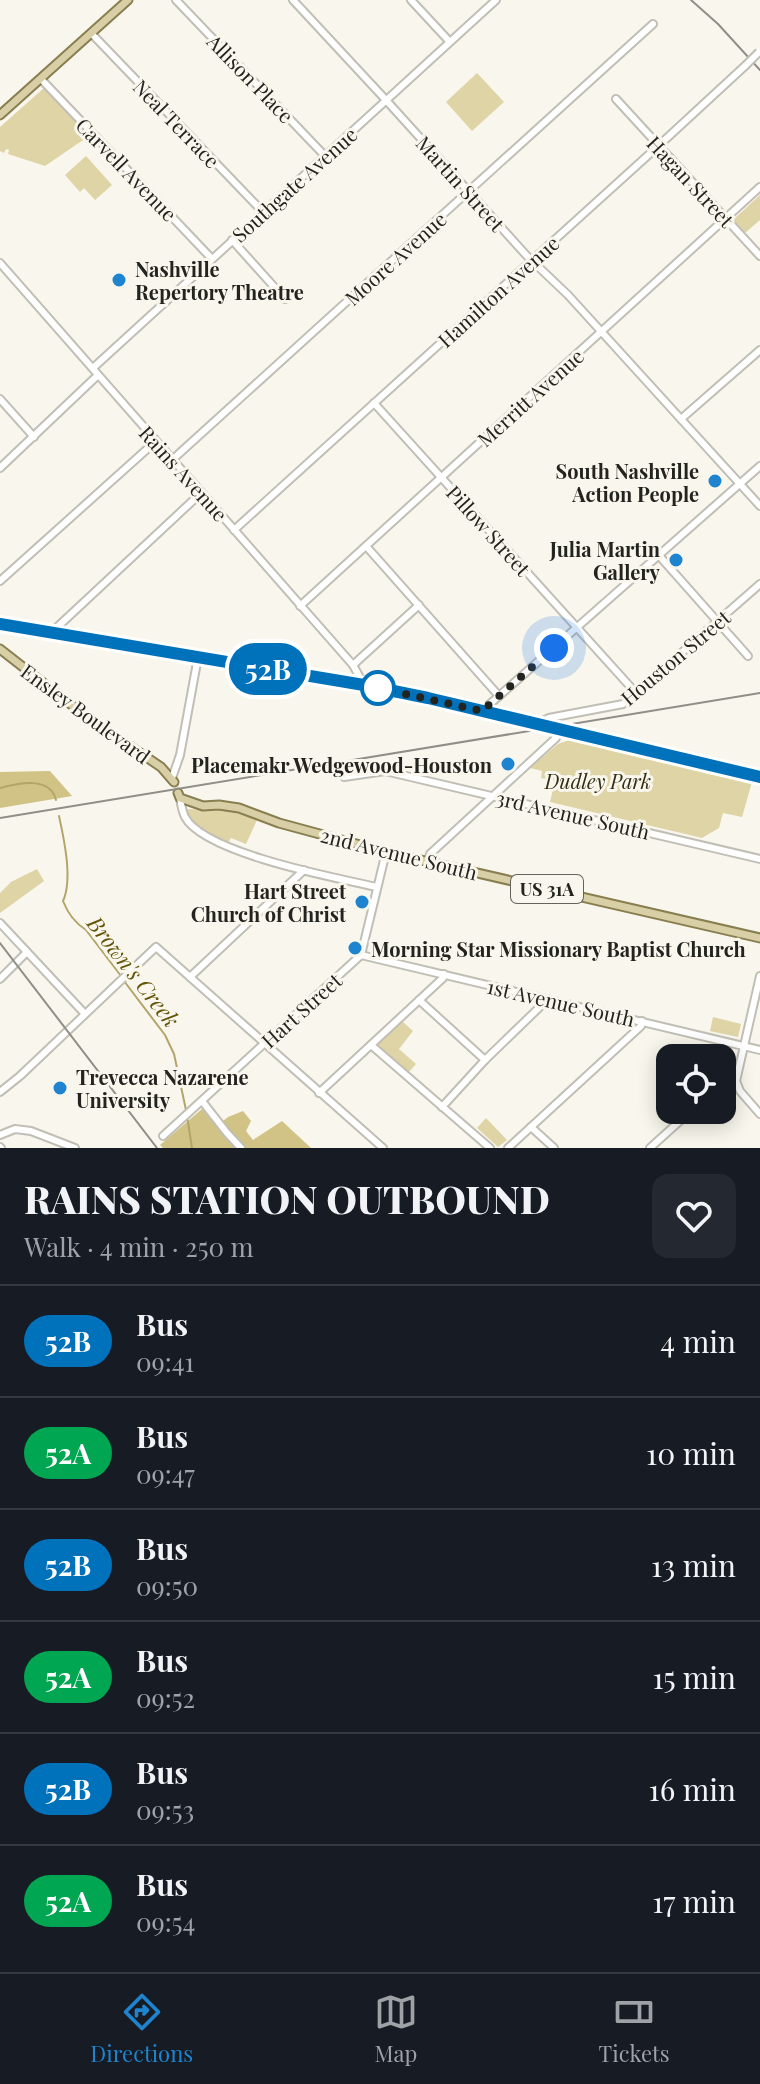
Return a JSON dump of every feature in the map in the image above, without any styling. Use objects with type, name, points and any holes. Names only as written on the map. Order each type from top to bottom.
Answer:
[{"type":"main road","points":[[0,115],[128,0]]},
{"type":"main road","points":[[2,626],[364,685],[760,777]]},
{"type":"main road","name":"Ensley Boulevard","points":[[0,649],[87,717],[161,767],[173,780]]},
{"type":"main road","name":"2nd Avenue South","points":[[179,796],[203,806],[239,808],[279,823],[386,852],[760,938]]},
{"type":"street","name":"Allison Place","points":[[176,0],[325,156]]},
{"type":"street","name":"Martin Street","points":[[293,0],[525,255],[601,332],[760,506]]},
{"type":"street","points":[[411,0],[449,41]]},
{"type":"street","name":"Southgate Avenue","points":[[93,368],[496,0]]},
{"type":"street","name":"Moore Avenue","points":[[172,460],[653,24]]},
{"type":"street","name":"Neal Terrace","points":[[91,33],[263,212]]},
{"type":"street","name":"Hamilton Avenue","points":[[234,530],[759,52]]},
{"type":"street","name":"Carvell Avenue","points":[[41,79],[212,259]]},
{"type":"street","name":"Hagan Street","points":[[616,99],[760,256]]},
{"type":"street","name":"Merritt Avenue","points":[[300,606],[760,187]]},
{"type":"street","points":[[232,240],[285,299]]},
{"type":"street","name":"Rains Avenue","points":[[0,263],[353,665],[364,685]]},
{"type":"street","points":[[681,419],[760,350]]},
{"type":"street","points":[[0,468],[98,375]]},
{"type":"street","points":[[0,399],[34,437]]},
{"type":"street","name":"Pillow Street","points":[[374,403],[636,693]]},
{"type":"street","points":[[0,581],[155,442]]},
{"type":"street","points":[[482,711],[760,466]]},
{"type":"street","points":[[52,632],[201,493]]},
{"type":"street","points":[[366,546],[499,696]]},
{"type":"street","points":[[660,555],[748,656]]},
{"type":"street","name":"Houston Street","points":[[535,724],[549,718],[619,706],[760,584]]},
{"type":"street","points":[[353,665],[419,605]]},
{"type":"street","points":[[173,780],[198,657]]},
{"type":"street","points":[[428,861],[430,854],[556,738],[558,730]]},
{"type":"street","name":"3rd Avenue South","points":[[344,777],[385,771],[760,859]]},
{"type":"street","points":[[179,796],[190,824],[240,852],[377,887]]},
{"type":"street","points":[[361,955],[386,852]]},
{"type":"street","points":[[190,977],[304,870]]},
{"type":"street","points":[[0,923],[85,1014]]},
{"type":"street","points":[[0,1092],[156,947],[383,1148]]},
{"type":"street","points":[[0,979],[27,952]]},
{"type":"street","name":"1st Avenue South","points":[[361,955],[760,1050]]},
{"type":"street","name":"Hart Street","points":[[163,1136],[361,955]]},
{"type":"street","points":[[319,1093],[444,974]]},
{"type":"street","points":[[760,976],[736,1081],[740,1091],[760,1114]]},
{"type":"street","points":[[442,1107],[548,999]]},
{"type":"street","points":[[419,1000],[485,1060]]},
{"type":"street","points":[[508,1148],[641,1026],[642,1021]]},
{"type":"street","points":[[371,1045],[490,1148]]},
{"type":"street","points":[[202,1101],[241,1148]]},
{"type":"street","points":[[655,1146],[678,1124]]},
{"type":"street","points":[[531,1127],[554,1148]]},
{"type":"street","points":[[0,1135],[15,1129],[31,1131],[75,1148]]},
{"type":"green space","points":[[477,73],[504,102],[472,131],[446,102]]},
{"type":"green space","points":[[44,88],[89,136],[45,166],[8,154],[9,150],[6,149],[4,153],[0,151],[0,127]]},
{"type":"green space","points":[[86,156],[112,185],[95,200],[84,188],[80,192],[65,175]]},
{"type":"green space","points":[[760,195],[760,220],[745,233],[733,220]]},
{"type":"green space","name":"Dudley Park","points":[[572,739],[752,782],[742,817],[723,813],[719,828],[702,838],[550,802],[555,781],[541,778],[542,771],[530,768],[558,744]]},
{"type":"green space","points":[[187,809],[230,811],[257,820],[246,844],[231,838],[228,843],[201,828],[186,814]]},
{"type":"green space","points":[[37,869],[44,881],[0,913],[0,893],[11,882]]},
{"type":"green space","points":[[713,1017],[741,1024],[738,1037],[710,1031]]},
{"type":"green space","points":[[402,1021],[413,1031],[399,1049],[416,1064],[408,1073],[379,1046]]},
{"type":"green space","points":[[486,1118],[507,1140],[498,1147],[477,1128]]},
{"type":"shaded area","points":[[50,771],[72,796],[0,808],[0,772]]},
{"type":"shaded area","points":[[202,1109],[217,1126],[243,1111],[251,1121],[246,1131],[253,1140],[282,1121],[311,1148],[163,1148],[160,1145]]},
{"type":"waterway","name":"Brown's Creek","points":[[0,788],[24,783],[41,784],[53,792],[56,800]]},
{"type":"waterway","name":"Brown's Creek","points":[[59,816],[67,871],[63,901],[72,918],[86,930],[121,976]]},
{"type":"waterway","name":"Brown's Creek","points":[[124,981],[165,1035],[174,1054],[186,1110]]},
{"type":"waterway","name":"Brown's Creek","points":[[187,1116],[192,1148]]},
{"type":"railway","points":[[691,0],[760,70]]},
{"type":"railway","points":[[0,818],[760,693]]},
{"type":"railway","points":[[0,943],[157,1148]]},
{"type":"bus line","name":"52B","points":[[0,624],[364,685],[760,777]]},
{"type":"place","name":"Nashville Repertory Theatre","points":[[119,280]]},
{"type":"place","name":"South Nashville Action People","points":[[715,481]]},
{"type":"place","name":"Julia Martin Gallery","points":[[676,560]]},
{"type":"place","name":"Placemakr Wedgewood-Houston","points":[[508,764]]},
{"type":"place","name":"Hart Street Church of Christ","points":[[362,902]]},
{"type":"place","name":"Morning Star Missionary Baptist Church","points":[[355,948]]},
{"type":"place","name":"Trevecca Nazarene University","points":[[60,1088]]},
{"type":"route","points":[[378,688],[482,711],[554,648]]}]
